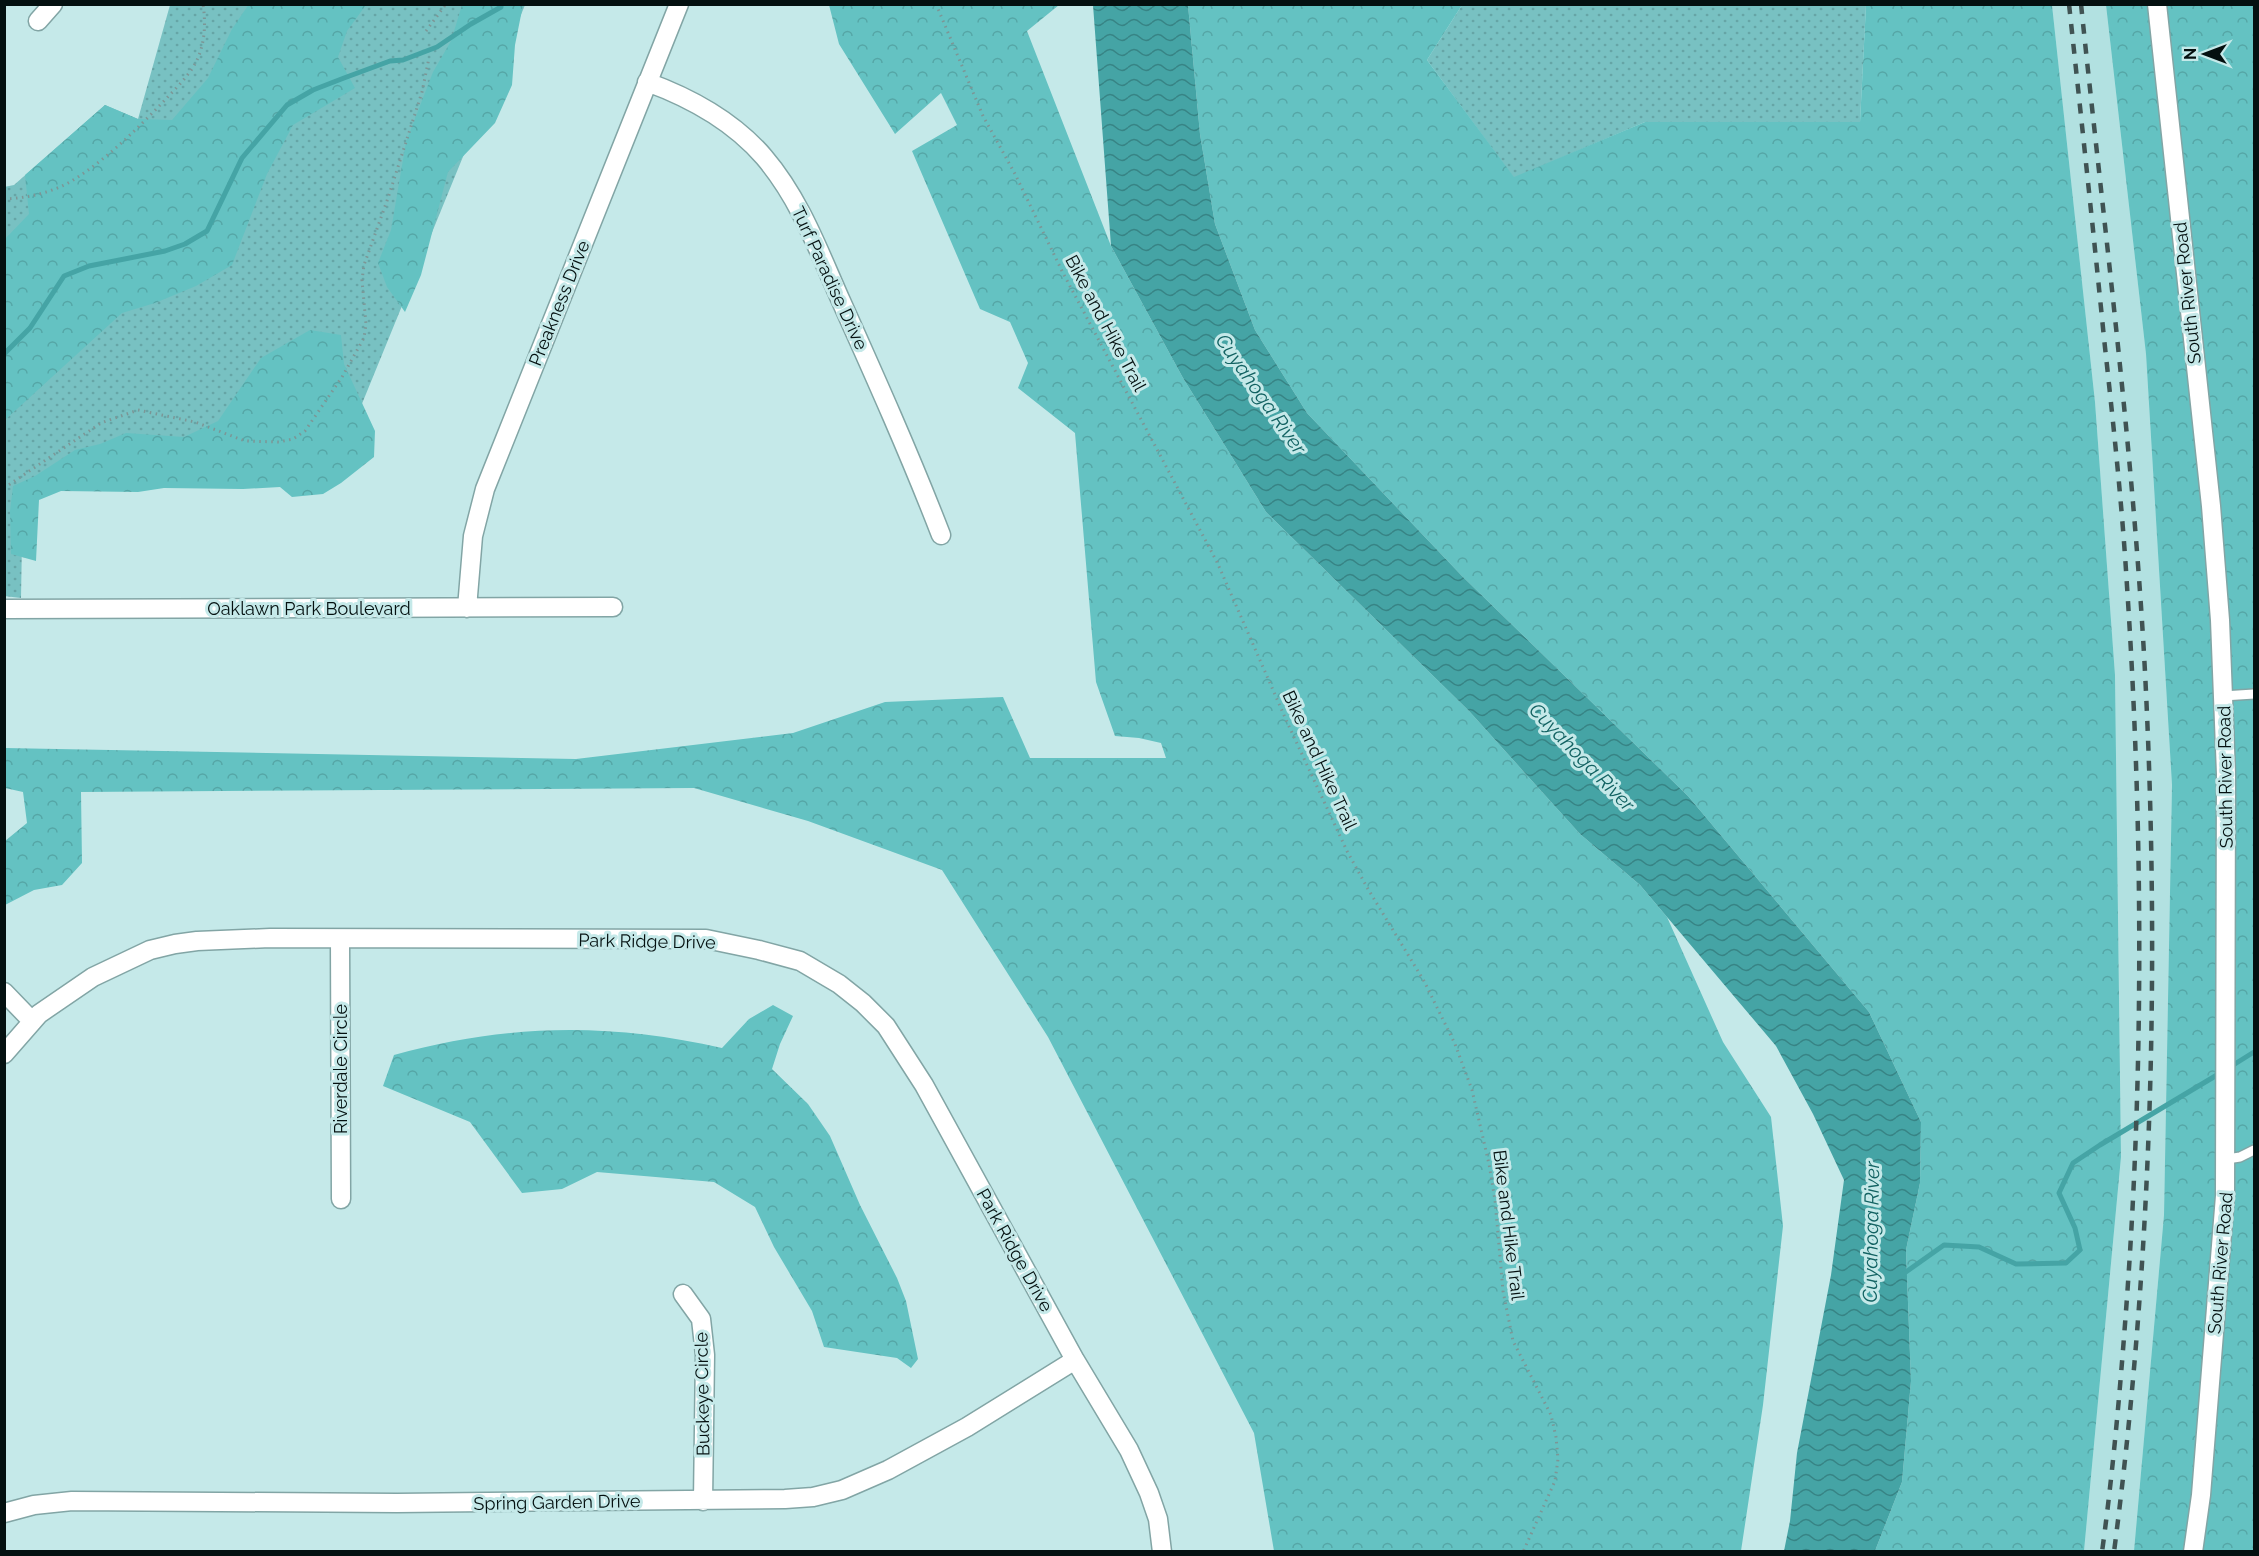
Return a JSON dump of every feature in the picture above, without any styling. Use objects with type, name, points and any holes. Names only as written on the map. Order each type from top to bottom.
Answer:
[{"type":"street","points":[[38,21],[53,4]]},
{"type":"street","name":"Preakness Drive","points":[[467,608],[471,545],[485,489],[679,4]]},
{"type":"street","name":"South River Road","points":[[2157,4],[2211,506],[2220,620],[2226,774],[2227,1159],[2201,1494],[2193,1551]]},
{"type":"street","name":"Turf Paradise Drive","points":[[647,82],[693,101],[727,122],[763,156],[781,178],[803,217],[912,460],[941,535]]},
{"type":"street","name":"Oaklawn Park Boulevard","points":[[4,609],[613,607]]},
{"type":"street","name":"Park Ridge Drive","points":[[4,1054],[39,1014],[93,977],[150,950],[197,941],[270,938],[706,939],[800,961],[839,984],[864,1003],[886,1026],[924,1085],[1075,1360],[1129,1450],[1158,1519],[1162,1551]]},
{"type":"street","name":"Riverdale Circle","points":[[340,939],[341,1199]]},
{"type":"street","points":[[4,992],[32,1021]]},
{"type":"street","name":"Buckeye Circle","points":[[683,1294],[701,1319],[705,1355],[703,1501]]},
{"type":"street","name":"Spring Garden Drive","points":[[4,1512],[34,1505],[72,1501],[432,1503],[703,1501],[813,1497],[842,1490],[888,1470],[967,1427],[1075,1360]]},
{"type":"lane","points":[[2223,696],[2254,694]]},
{"type":"lane","points":[[2227,1159],[2240,1157],[2254,1150]]},
{"type":"path","points":[[4,200],[24,198],[69,182],[90,169],[149,116],[184,80],[195,63],[205,33],[203,4]]},
{"type":"path","points":[[426,31],[446,4]]},
{"type":"path","name":"Bike and Hike Trail","points":[[936,4],[983,116],[1016,174],[1063,273],[1217,562],[1347,851],[1429,991],[1445,1021],[1461,1060],[1472,1090],[1489,1164],[1495,1200],[1503,1292],[1513,1341],[1551,1415],[1556,1437],[1558,1459],[1555,1481],[1523,1551]]},
{"type":"path","points":[[4,488],[101,423],[138,410],[195,422],[245,441],[279,442],[293,439],[305,431],[342,377],[364,338],[366,324],[362,280],[364,265],[422,92],[429,58]]},
{"type":"shaded area","points":[[170,5],[525,5],[330,482],[23,485],[21,598],[4,596],[4,187],[14,185],[105,105],[138,119]]},
{"type":"shaded area","points":[[1462,5],[1866,5],[1860,122],[1645,122],[1514,178],[1427,60]]},
{"type":"shaded area","points":[[2052,5],[2106,5],[2146,354],[2172,785],[2164,1215],[2134,1551],[2084,1551],[2121,1157],[2115,675],[2095,402]]},
{"type":"green space","points":[[249,4],[366,5],[347,31],[338,57],[355,88],[293,125],[267,174],[232,265],[196,286],[155,303],[122,313],[5,420],[5,239],[29,214],[25,175],[105,105],[138,119],[172,120],[208,78],[232,29]]},
{"type":"green space","points":[[462,5],[523,5],[515,45],[512,85],[495,123],[448,172],[421,275],[405,312],[387,287],[378,263],[391,230],[406,142],[433,72],[451,41]]},
{"type":"green space","points":[[829,5],[1059,5],[1027,31],[1111,246],[1183,378],[1266,512],[1469,711],[1580,834],[1640,885],[1667,917],[1723,1042],[1771,1117],[1783,1226],[1763,1405],[1741,1551],[1274,1551],[1254,1433],[1048,1037],[942,870],[808,821],[694,788],[81,792],[82,863],[62,885],[34,890],[5,905],[5,841],[27,823],[23,792],[5,788],[5,748],[576,759],[793,733],[885,702],[1003,697],[1030,758],[1166,758],[1161,743],[1115,736],[1096,682],[1075,433],[1018,388],[1028,363],[1010,322],[980,309],[912,151],[957,125],[941,93],[895,134],[839,44]]},
{"type":"green space","points":[[1188,5],[1462,5],[1427,60],[1514,177],[1645,122],[1860,122],[1866,5],[2052,5],[2095,402],[2115,675],[2121,1157],[2084,1551],[1875,1551],[1902,1482],[1911,1381],[1906,1250],[1920,1183],[1921,1122],[1869,1012],[1688,796],[1462,576],[1307,413],[1255,330],[1215,224],[1200,134]]},
{"type":"green space","points":[[2106,5],[2254,5],[2254,1551],[2134,1551],[2164,1215],[2172,785],[2146,354]]},
{"type":"green space","points":[[310,330],[341,335],[344,364],[375,431],[374,457],[341,483],[323,494],[292,497],[280,487],[164,488],[138,492],[61,491],[39,500],[36,561],[11,554],[10,511],[13,486],[35,476],[75,450],[100,444],[126,433],[184,437],[218,421],[261,358]]},
{"type":"green space","points":[[773,1005],[793,1016],[772,1069],[808,1104],[830,1136],[860,1205],[897,1278],[906,1301],[918,1359],[911,1368],[897,1358],[824,1347],[812,1311],[774,1247],[755,1207],[714,1182],[597,1172],[562,1189],[522,1193],[470,1122],[383,1086],[394,1055],[476,1037],[517,1032],[557,1030],[638,1034],[722,1048],[749,1019]]},
{"type":"water","name":"Cuyahoga River","points":[[1093,5],[1188,5],[1200,134],[1215,224],[1255,330],[1307,413],[1462,576],[1688,796],[1869,1012],[1921,1122],[1920,1183],[1906,1250],[1911,1381],[1902,1482],[1875,1551],[1784,1551],[1790,1521],[1797,1453],[1831,1275],[1844,1180],[1813,1114],[1776,1046],[1640,885],[1580,834],[1469,711],[1266,512],[1183,378],[1111,246]]},
{"type":"waterway","points":[[4,354],[30,328],[64,276],[89,266],[165,251],[185,244],[207,231],[242,158],[287,105],[313,90],[344,78],[437,47],[501,7],[501,4]]},
{"type":"waterway","points":[[2230,1067],[2254,1052]]},
{"type":"waterway","points":[[1903,1274],[1944,1245],[1979,1247],[2016,1264],[2066,1263],[2080,1250],[2075,1228],[2059,1193],[2073,1163],[2222,1072]]},
{"type":"railway","points":[[2069,4],[2123,524],[2132,677],[2138,858],[2138,1040],[2132,1221],[2119,1401],[2102,1552]]},
{"type":"railway","points":[[2081,4],[2133,505],[2140,588],[2150,782],[2152,1002],[2144,1222],[2137,1333],[2114,1552]]}]
